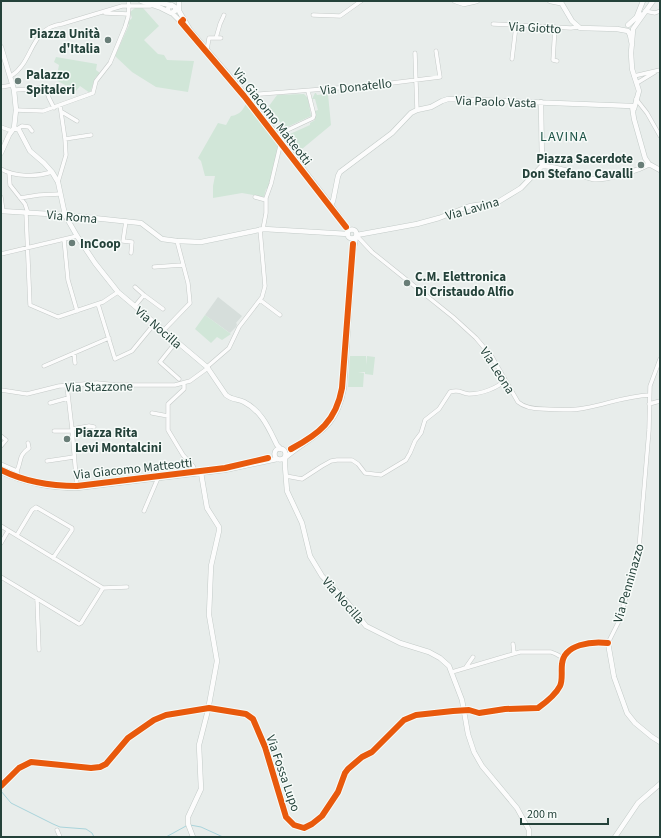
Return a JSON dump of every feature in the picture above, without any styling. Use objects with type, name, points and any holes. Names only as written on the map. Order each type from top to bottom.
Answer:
[{"type":"street","points":[[16,110],[43,111],[93,93],[96,81],[110,63],[125,27],[129,6],[128,1]]},
{"type":"street","points":[[141,1],[173,9],[178,1]]},
{"type":"street","points":[[313,15],[340,16],[361,1]]},
{"type":"street","points":[[455,1],[464,4],[478,1]]},
{"type":"street","points":[[550,1],[560,2],[572,21],[578,27],[583,29],[630,28],[652,1]]},
{"type":"street","points":[[633,111],[638,91],[632,69],[630,28],[643,1]]},
{"type":"street","points":[[635,18],[652,1]]},
{"type":"street","points":[[10,76],[21,68],[32,45],[47,28],[122,6],[150,6],[152,3]]},
{"type":"street","name":"Via Giacomo Matteotti","points":[[173,9],[246,95],[353,234]]},
{"type":"street","points":[[645,11],[655,13],[660,11]]},
{"type":"street","points":[[100,12],[128,14]]},
{"type":"street","points":[[207,50],[208,39],[218,38],[220,24],[224,16]]},
{"type":"street","name":"Via Giotto","points":[[493,24],[555,28],[578,27]]},
{"type":"street","points":[[512,59],[516,26]]},
{"type":"street","points":[[555,28],[553,60],[558,61]]},
{"type":"street","points":[[1,47],[13,87],[16,110],[15,130],[30,151],[52,172],[58,182]]},
{"type":"street","name":"Via Donatello","points":[[246,95],[308,91],[376,85],[416,79],[440,78],[436,51]]},
{"type":"street","points":[[415,53],[417,110]]},
{"type":"street","points":[[632,69],[646,72]]},
{"type":"street","points":[[634,76],[659,70]]},
{"type":"street","points":[[637,83],[659,70]]},
{"type":"street","points":[[1,87],[34,89],[45,86],[54,108]]},
{"type":"street","points":[[276,135],[313,118],[314,115],[308,91]]},
{"type":"street","name":"Via Paolo Vasta","points":[[331,205],[339,174],[392,133],[411,113],[431,107],[442,101],[448,99],[629,105]]},
{"type":"street","points":[[636,99],[629,105],[633,106],[634,119],[645,158],[649,164],[659,170]]},
{"type":"street","points":[[636,99],[647,113],[660,136]]},
{"type":"street","points":[[541,102],[542,166],[560,168],[595,179],[636,170],[659,170]]},
{"type":"street","points":[[58,182],[66,155],[66,139],[62,125],[62,112],[60,106]]},
{"type":"street","points":[[62,112],[77,121]]},
{"type":"street","points":[[1,153],[3,146],[15,130],[22,126],[29,127],[32,131]]},
{"type":"street","points":[[2,128],[15,130]]},
{"type":"street","points":[[66,139],[90,135]]},
{"type":"street","points":[[207,367],[229,348],[239,327],[264,294],[265,286],[261,229],[266,214],[266,200],[280,146],[283,143]]},
{"type":"street","points":[[636,170],[649,164]]},
{"type":"street","name":"Via Lavina","points":[[353,234],[417,224],[439,218],[470,206],[498,202],[521,188],[542,166]]},
{"type":"street","points":[[1,169],[9,173],[28,175],[52,172]]},
{"type":"street","points":[[9,173],[10,185],[25,204],[27,213],[30,306],[58,317],[98,304],[107,300],[118,292]]},
{"type":"street","name":"Via Nocilla","points":[[58,182],[65,215],[76,236],[90,257],[118,292],[207,367],[226,395],[245,402],[259,412],[278,449]]},
{"type":"street","points":[[20,198],[34,195],[60,194]]},
{"type":"street","points":[[1,196],[2,211]]},
{"type":"street","points":[[255,197],[266,200]]},
{"type":"street","name":"Via Roma","points":[[2,211],[126,221],[143,224],[162,239],[177,241]]},
{"type":"street","points":[[123,246],[126,221]]},
{"type":"street","points":[[163,331],[190,303],[188,283],[182,265],[177,241],[201,242],[261,229],[353,234],[344,388],[341,402],[333,419],[318,435],[283,459],[254,463]]},
{"type":"street","name":"Via Leona","points":[[353,234],[372,252],[453,317],[476,338],[492,357],[518,402],[523,406],[556,410],[577,410],[628,397],[649,395]]},
{"type":"street","points":[[1,254],[27,249],[76,236]]},
{"type":"street","points":[[64,239],[68,280],[77,311]]},
{"type":"street","points":[[124,241],[138,243]]},
{"type":"street","points":[[131,253],[132,242]]},
{"type":"street","points":[[154,267],[182,265]]},
{"type":"street","points":[[135,287],[163,309]]},
{"type":"street","points":[[135,306],[144,295]]},
{"type":"street","points":[[260,300],[280,315]]},
{"type":"street","points":[[98,304],[115,359],[132,351],[155,323]]},
{"type":"street","points":[[44,366],[109,338]]},
{"type":"street","points":[[176,342],[160,362],[179,379]]},
{"type":"street","points":[[74,353],[75,363]]},
{"type":"street","name":"Via Penninazzo","points":[[608,643],[620,619],[639,548],[649,430],[649,395],[652,379],[660,359]]},
{"type":"street","name":"Via Stazzone","points":[[1,390],[27,394],[67,386],[97,383],[117,385],[184,384],[196,377],[207,367]]},
{"type":"street","points":[[286,476],[302,479],[330,461],[349,459],[355,461],[365,474],[382,475],[408,457],[415,441],[421,433],[425,420],[439,409],[450,392],[458,390],[466,394],[478,393],[500,385],[506,380]]},
{"type":"street","points":[[184,384],[184,388],[169,403],[168,430],[183,455],[194,466],[198,473],[207,508],[219,528],[211,566],[209,615],[217,661],[209,708],[199,745],[202,789],[188,818],[188,824],[193,837]]},
{"type":"street","points":[[67,386],[77,488]]},
{"type":"street","points":[[50,404],[68,398]]},
{"type":"street","points":[[649,404],[660,402]]},
{"type":"street","points":[[152,413],[168,416]]},
{"type":"street","points":[[54,431],[72,430],[89,426],[94,427]]},
{"type":"street","points":[[1,436],[6,440],[1,446]]},
{"type":"street","points":[[18,479],[16,471],[21,463],[20,457],[22,453],[29,448],[28,443]]},
{"type":"street","points":[[254,463],[268,458],[278,449],[300,446]]},
{"type":"street","points":[[278,449],[285,451],[285,457]]},
{"type":"street","points":[[278,449],[278,459],[285,466]]},
{"type":"street","points":[[47,461],[74,457]]},
{"type":"street","name":"Via Nocilla","points":[[285,457],[287,491],[302,523],[310,556],[325,580],[347,602],[366,626],[400,643],[429,652],[445,662],[452,672],[462,700],[472,747],[478,759],[517,808],[529,830],[529,837]]},
{"type":"street","name":"Via Giacomo Matteotti","points":[[1,472],[18,479],[40,485],[77,488],[225,470],[254,463]]},
{"type":"street","points":[[1,464],[16,471]]},
{"type":"street","points":[[144,511],[158,478]]},
{"type":"street","points":[[17,535],[32,510],[36,507],[72,528],[54,558]]},
{"type":"street","points":[[1,526],[103,588],[127,587]]},
{"type":"street","points":[[1,543],[8,531]]},
{"type":"street","points":[[1,577],[80,624],[103,588]]},
{"type":"street","points":[[37,598],[39,650]]},
{"type":"street","points":[[452,672],[465,667],[492,661],[514,653],[551,652],[563,658],[570,650],[580,645],[595,642],[608,643],[614,676],[627,713],[636,723],[660,742]]},
{"type":"street","points":[[513,644],[514,653]]},
{"type":"street","points":[[465,667],[473,658]]},
{"type":"street","name":"Via Fossa Lupo","points":[[209,708],[246,714],[253,719],[265,747],[286,816],[294,825],[304,828],[322,816],[338,792],[348,769],[362,757],[372,752],[404,720],[416,715],[464,710],[482,713],[505,709],[538,708],[559,687],[563,658]]},
{"type":"street","points":[[1,786],[19,768],[31,762],[91,768],[100,767],[108,762],[128,738],[154,720],[174,713],[209,708]]},
{"type":"street","points":[[453,711],[465,717]]},
{"type":"street","points":[[615,837],[638,803],[660,784]]},
{"type":"street","points":[[58,830],[60,837]]},
{"type":"shaded area","points":[[218,297],[242,316],[236,323],[236,327],[230,333],[205,315]]},
{"type":"green space","points":[[135,8],[143,8],[159,26],[144,40],[158,54],[164,55],[167,60],[194,61],[188,92],[156,87],[132,72],[115,56],[129,25],[127,23],[132,18],[130,12]]},
{"type":"green space","points":[[56,57],[97,64],[96,70],[100,73],[95,78],[90,93],[80,86],[76,91],[56,80],[59,65],[54,62]]},
{"type":"green space","points":[[315,93],[317,95],[328,94],[331,125],[296,154],[284,139],[284,136],[289,132],[290,134],[310,125],[310,123],[315,120],[315,111],[318,110],[315,99],[312,99]]},
{"type":"green space","points":[[304,94],[308,98],[311,116],[283,129],[277,116],[269,106],[277,95]]},
{"type":"green space","points":[[247,101],[278,143],[276,162],[270,187],[266,189],[264,197],[242,193],[213,198],[215,176],[205,176],[201,161],[198,158],[218,123],[226,125],[231,116],[241,111]]},
{"type":"green space","points":[[205,315],[231,334],[222,340],[217,337],[211,343],[195,329]]},
{"type":"green space","points":[[350,356],[366,356],[366,365],[367,356],[375,357],[373,375],[365,374],[365,372],[358,372],[364,373],[363,387],[348,387]]},
{"type":"waterway","points":[[1,791],[11,803],[53,824],[60,827],[86,829],[92,833],[94,837]]},
{"type":"waterway","points":[[190,825],[201,827],[223,837]]},
{"type":"waterway","points":[[166,837],[186,826]]},
{"type":"cycle path","points":[[183,20],[181,22],[244,96],[346,227]]},
{"type":"cycle path","points":[[291,449],[310,438],[325,425],[331,418],[339,399],[342,388],[353,244]]},
{"type":"cycle path","points":[[1,470],[19,478],[28,480],[57,485],[77,486],[225,468],[268,458]]},
{"type":"cycle path","points":[[1,786],[19,768],[31,762],[91,768],[100,767],[106,764],[128,738],[154,720],[166,715],[209,708],[246,714],[253,719],[265,747],[286,817],[294,825],[304,828],[322,816],[338,792],[348,769],[362,757],[372,752],[404,720],[416,715],[453,711],[469,710],[479,713],[505,709],[538,708],[547,701],[560,686],[562,664],[564,657],[568,652],[573,648],[587,643],[608,643]]},
{"type":"place","name":"Piazza Unità d'Italia","points":[[108,40]]},
{"type":"place","name":"Palazzo Spitaleri","points":[[18,81]]},
{"type":"place","name":"Piazza Sacerdote Don Stefano Cavalli","points":[[641,165]]},
{"type":"place","name":"InCoop","points":[[72,243]]},
{"type":"place","name":"C.M. Elettronica Di Cristaudo Alfio","points":[[407,283]]},
{"type":"place","name":"Piazza Rita Levi Montalcini","points":[[67,439]]},
{"type":"district","name":"LAVINA","points":[[564,136]]}]
